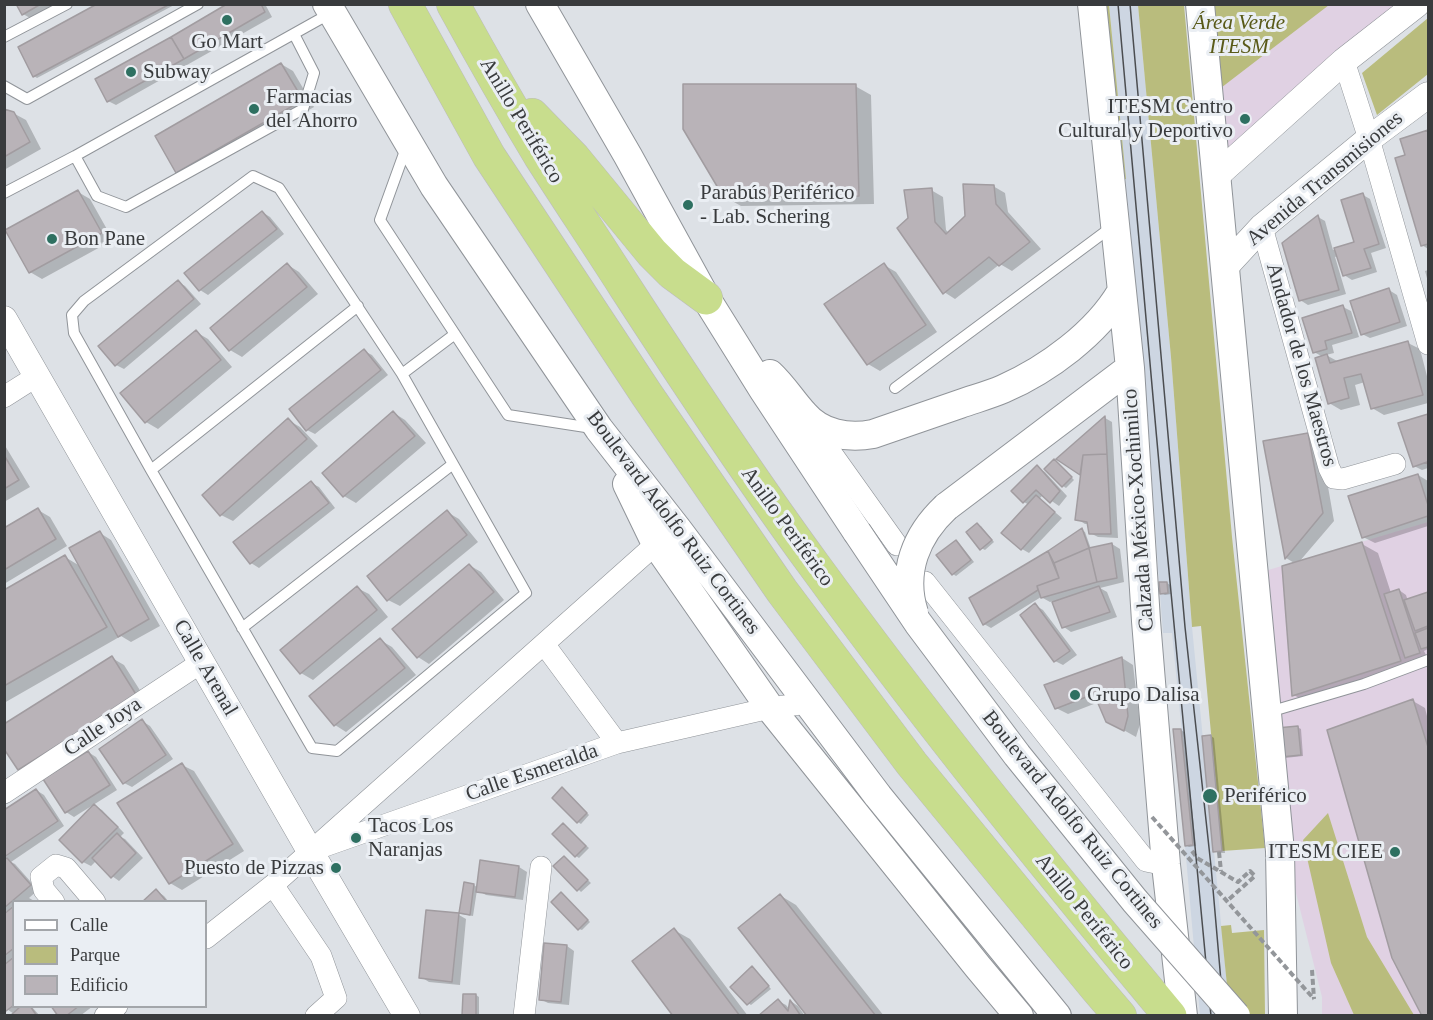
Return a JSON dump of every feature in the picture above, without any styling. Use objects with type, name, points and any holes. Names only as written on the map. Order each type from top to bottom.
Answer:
[{"type":"highway","name":"Anillo Periférico","points":[[405,4],[496,166],[647,395],[782,591],[912,764],[1120,1016]]},
{"type":"highway","name":"Anillo Periférico","points":[[453,4],[541,156],[675,364],[814,566],[989,796],[1170,1016]]},
{"type":"highway","points":[[497,82],[573,158],[652,253],[672,273],[706,298]]},
{"type":"main road","name":"Boulevard Adolfo Ruiz Cortines","points":[[540,4],[729,336],[918,623],[1017,755],[1135,901],[1236,1016]]},
{"type":"main road","name":"Calzada México-Xochimilco","points":[[1092,4],[1130,368],[1146,621],[1166,865],[1183,1016]]},
{"type":"main road","points":[[1200,4],[1280,851],[1282,1016]]},
{"type":"main road","name":"Boulevard Adolfo Ruiz Cortines","points":[[329,9],[434,186],[599,429],[878,796],[1057,1016]]},
{"type":"main road","points":[[729,336],[779,382],[805,416],[816,425],[841,435],[862,436],[1004,389],[1032,374],[1074,345],[1098,323],[1121,292]]},
{"type":"main road","points":[[918,623],[912,607],[910,574],[913,557],[926,529],[935,517],[1130,368]]},
{"type":"main road","points":[[599,429],[656,544],[771,708],[1019,1016]]},
{"type":"street","points":[[1216,176],[1344,62],[1417,4]]},
{"type":"street","points":[[1344,62],[1425,317],[1428,344]]},
{"type":"street","name":"Avenida Transmisiones","points":[[1225,267],[1262,227],[1369,139],[1428,95]]},
{"type":"street","name":"Andador de los Maestros","points":[[1262,227],[1329,468],[1334,478],[1343,479],[1395,464]]},
{"type":"street","name":"Calle Arenal","points":[[4,319],[407,1016]]},
{"type":"street","points":[[4,397],[37,376]]},
{"type":"street","points":[[805,416],[897,545]]},
{"type":"street","name":"Calle Esmeralda","points":[[207,937],[273,885],[656,544]]},
{"type":"street","points":[[925,582],[1146,861],[1166,865]]},
{"type":"street","name":"Calle Esmeralda","points":[[544,644],[617,743]]},
{"type":"street","name":"Calle Joya","points":[[4,793],[202,662]]},
{"type":"street","name":"Calle Esmeralda","points":[[310,851],[617,743],[771,708],[808,703]]},
{"type":"street","points":[[52,900],[44,890],[41,877],[56,866],[66,868],[93,900]]},
{"type":"street","points":[[524,1016],[541,867]]},
{"type":"street","points":[[273,885],[321,956],[336,998],[316,1016]]},
{"type":"lane","points":[[4,37],[67,4]]},
{"type":"lane","points":[[4,86],[27,99],[198,4]]},
{"type":"lane","points":[[4,194],[294,34],[329,9]]},
{"type":"lane","points":[[75,156],[97,196],[126,207],[303,109],[314,73],[294,34]]},
{"type":"lane","points":[[408,142],[380,220],[454,334],[508,415],[599,429]]},
{"type":"lane","points":[[254,176],[279,188],[358,306],[402,374],[526,593],[337,750],[312,748],[74,333],[72,315],[84,301],[254,176]]},
{"type":"lane","points":[[895,388],[1115,224]]},
{"type":"lane","points":[[151,470],[358,306]]},
{"type":"lane","points":[[402,374],[454,334]]},
{"type":"lane","points":[[242,628],[453,464]]},
{"type":"lane","points":[[1267,713],[1364,684],[1428,660]]},
{"type":"path","points":[[1152,817],[1314,999]]},
{"type":"path","points":[[1189,845],[1197,858],[1238,882],[1250,871],[1255,876],[1227,901]]},
{"type":"path","points":[[1219,852],[1221,872]]},
{"type":"shaded area","points":[[1109,5],[1138,5],[1171,357],[1192,627],[1230,1015],[1200,1015],[1185,846],[1193,844],[1172,633],[1163,633],[1160,594],[1168,593],[1167,582],[1159,582],[1149,436]]},
{"type":"shaded area","name":"ITESM Centro Cultural y Deportivo","points":[[1200,5],[1417,5],[1216,176]]},
{"type":"shaded area","points":[[1428,522],[1428,1015],[1322,1015],[1322,997],[1296,893],[1268,699],[1255,574]]},
{"type":"green space","name":"Área Verde ITESM","points":[[1206,4],[1329,5],[1213,94]]},
{"type":"green space","points":[[1100,5],[1109,5],[1126,179],[1118,180]]},
{"type":"green space","points":[[1138,5],[1184,5],[1232,537],[1265,848],[1222,851],[1201,626],[1192,627],[1171,357]]},
{"type":"green space","points":[[1428,18],[1428,74],[1377,115],[1362,73]]},
{"type":"green space","points":[[1328,813],[1367,937],[1414,1015],[1354,1015],[1331,963],[1303,840]]},
{"type":"green space","points":[[1231,925],[1232,933],[1264,930],[1265,1015],[1230,1015],[1221,926]]},
{"type":"building","points":[[16,4],[41,4],[22,15]]},
{"type":"building","points":[[97,4],[170,4],[33,77],[18,47]]},
{"type":"building","points":[[227,4],[261,4],[265,12],[184,59],[171,37]]},
{"type":"building","points":[[171,37],[184,59],[107,102],[95,79]]},
{"type":"building","points":[[281,63],[303,100],[176,173],[155,136]]},
{"type":"building","points":[[683,84],[856,84],[859,196],[724,198],[683,129]]},
{"type":"building","points":[[4,109],[14,112],[30,142],[4,157]]},
{"type":"building","points":[[1428,130],[1428,244],[1421,246],[1395,158],[1405,155],[1400,139]]},
{"type":"building","points":[[963,184],[994,185],[996,204],[1030,242],[999,266],[989,257],[943,294],[897,228],[908,218],[904,190],[932,188],[935,222],[946,234],[965,216]]},
{"type":"building","points":[[78,190],[102,233],[29,273],[5,230]]},
{"type":"building","points":[[1363,193],[1379,244],[1364,249],[1371,268],[1343,276],[1334,248],[1354,242],[1341,200]]},
{"type":"building","points":[[262,211],[277,229],[199,291],[184,273]]},
{"type":"building","points":[[1318,215],[1339,290],[1299,301],[1282,243]]},
{"type":"building","points":[[287,263],[307,287],[229,351],[210,328]]},
{"type":"building","points":[[884,263],[926,325],[867,365],[824,304]]},
{"type":"building","points":[[178,280],[194,299],[115,366],[98,346]]},
{"type":"building","points":[[1389,288],[1400,322],[1361,335],[1350,301]]},
{"type":"building","points":[[1343,305],[1352,333],[1325,341],[1327,349],[1313,353],[1302,318]]},
{"type":"building","points":[[196,330],[221,360],[145,423],[120,393]]},
{"type":"building","points":[[1408,341],[1423,395],[1371,409],[1361,374],[1344,378],[1349,398],[1328,404],[1315,358],[1327,354],[1330,363]]},
{"type":"building","points":[[364,349],[381,370],[306,431],[289,409]]},
{"type":"building","points":[[393,411],[415,436],[343,497],[322,473]]},
{"type":"building","points":[[1428,414],[1428,466],[1427,462],[1413,467],[1398,423]]},
{"type":"building","points":[[1105,416],[1107,454],[1083,455],[1080,475],[1056,459]]},
{"type":"building","points":[[288,418],[307,439],[220,516],[202,495]]},
{"type":"building","points":[[1308,433],[1323,513],[1285,559],[1263,441]]},
{"type":"building","points":[[1107,454],[1111,534],[1089,534],[1087,522],[1075,520],[1083,455]]},
{"type":"building","points":[[4,455],[19,480],[4,489]]},
{"type":"building","points":[[1054,459],[1072,477],[1062,487],[1044,469]]},
{"type":"building","points":[[1037,465],[1060,491],[1050,503],[1036,490],[1023,503],[1011,491]]},
{"type":"building","points":[[1418,474],[1428,505],[1428,516],[1362,538],[1348,496]]},
{"type":"building","points":[[311,481],[329,503],[250,564],[233,542]]},
{"type":"building","points":[[1036,495],[1055,512],[1021,550],[1001,533]]},
{"type":"building","points":[[38,508],[56,539],[4,570],[4,528]]},
{"type":"building","points":[[447,510],[467,535],[387,601],[367,576]]},
{"type":"building","points":[[977,523],[992,540],[980,550],[966,532]]},
{"type":"building","points":[[1082,528],[1089,548],[1054,563],[1048,551]]},
{"type":"building","points":[[100,531],[149,619],[118,637],[69,548]]},
{"type":"building","points":[[956,540],[971,560],[952,575],[936,555]]},
{"type":"building","points":[[1362,542],[1401,661],[1292,696],[1282,566]]},
{"type":"building","points":[[1112,543],[1117,578],[1097,582],[1089,548]]},
{"type":"building","points":[[1089,548],[1097,582],[1041,598],[1037,586],[1059,578],[1054,563]]},
{"type":"building","points":[[1048,551],[1059,578],[1037,586],[1038,590],[983,625],[969,598]]},
{"type":"building","points":[[65,555],[107,627],[4,686],[4,590]]},
{"type":"building","points":[[469,564],[494,592],[417,658],[392,629]]},
{"type":"building","points":[[1159,582],[1167,582],[1168,593],[1160,594]]},
{"type":"building","points":[[357,586],[377,610],[300,674],[280,650]]},
{"type":"building","points":[[1099,586],[1110,612],[1062,628],[1052,602]]},
{"type":"building","points":[[1399,589],[1420,653],[1405,658],[1384,594]]},
{"type":"building","points":[[1428,592],[1428,626],[1415,631],[1404,600]]},
{"type":"building","points":[[1035,603],[1070,651],[1054,662],[1020,615]]},
{"type":"building","points":[[1428,628],[1428,647],[1421,649],[1415,633]]},
{"type":"building","points":[[380,638],[405,668],[334,726],[309,696]]},
{"type":"building","points":[[112,656],[137,696],[18,770],[4,749],[4,724]]},
{"type":"building","points":[[1122,657],[1128,716],[1124,731],[1106,722],[1094,694],[1055,709],[1044,685]]},
{"type":"building","name":"ITESM CIEE","points":[[1413,699],[1428,747],[1428,1016],[1422,1016],[1392,958],[1327,730]]},
{"type":"building","points":[[142,719],[166,755],[123,784],[99,749]]},
{"type":"building","points":[[1298,726],[1301,755],[1281,757],[1277,728]]},
{"type":"building","points":[[1173,729],[1181,729],[1193,845],[1185,846]]},
{"type":"building","points":[[1211,735],[1222,851],[1213,852],[1202,736]]},
{"type":"building","points":[[88,751],[110,785],[65,813],[43,779]]},
{"type":"building","points":[[182,763],[233,844],[169,884],[117,803]]},
{"type":"building","points":[[562,787],[587,813],[577,823],[552,798]]},
{"type":"building","points":[[36,789],[58,821],[4,857],[4,810]]},
{"type":"building","points":[[94,804],[118,827],[82,863],[59,840]]},
{"type":"building","points":[[563,823],[586,846],[575,857],[552,834]]},
{"type":"building","points":[[117,833],[136,853],[111,878],[92,858]]},
{"type":"building","points":[[564,856],[588,880],[577,891],[553,866]]},
{"type":"building","points":[[7,858],[31,885],[4,908],[4,860]]},
{"type":"building","points":[[480,860],[519,866],[515,897],[476,892]]},
{"type":"building","points":[[464,882],[474,884],[470,915],[459,913]]},
{"type":"building","points":[[156,889],[165,900],[144,900]]},
{"type":"building","points":[[561,892],[588,920],[578,930],[551,902]]},
{"type":"building","points":[[780,894],[876,1016],[807,1016],[738,928]]},
{"type":"building","points":[[12,908],[12,950],[4,956],[4,914]]},
{"type":"building","points":[[426,910],[459,913],[452,982],[419,978]]},
{"type":"building","points":[[674,928],[740,1016],[673,1016],[632,961]]},
{"type":"building","points":[[544,943],[567,945],[561,1002],[539,1000]]},
{"type":"building","points":[[12,959],[12,1006],[6,1011],[4,1009],[4,965]]},
{"type":"building","points":[[752,966],[769,986],[747,1005],[730,987]]},
{"type":"building","points":[[463,994],[476,994],[476,1016],[462,1016]]},
{"type":"building","points":[[778,999],[788,1011],[790,1000],[801,1016],[758,1016]]},
{"type":"building","points":[[19,1008],[31,1008],[37,1016],[10,1016]]},
{"type":"building","points":[[52,1008],[76,1008],[66,1016],[58,1016]]},
{"type":"tram line","points":[[1118,4],[1211,1016]]},
{"type":"tram line","points":[[1130,4],[1185,627],[1211,866],[1224,1016]]},
{"type":"place","name":"Go Mart","points":[[227,20]]},
{"type":"place","name":"Subway","points":[[131,72]]},
{"type":"place","name":"Farmacias del Ahorro","points":[[254,109]]},
{"type":"place","name":"ITESM Centro Cultural y Deportivo","points":[[1245,119]]},
{"type":"place","name":"Parabús Periférico - Lab. Schering","points":[[688,205]]},
{"type":"place","name":"Bon Pane","points":[[52,239]]},
{"type":"place","name":"Grupo Dalisa","points":[[1075,695]]},
{"type":"place","name":"Periférico","points":[[1210,796]]},
{"type":"place","name":"Tacos Los Naranjas","points":[[356,838]]},
{"type":"place","name":"ITESM CIEE","points":[[1395,852]]},
{"type":"place","name":"Puesto de Pizzas","points":[[336,868]]}]
